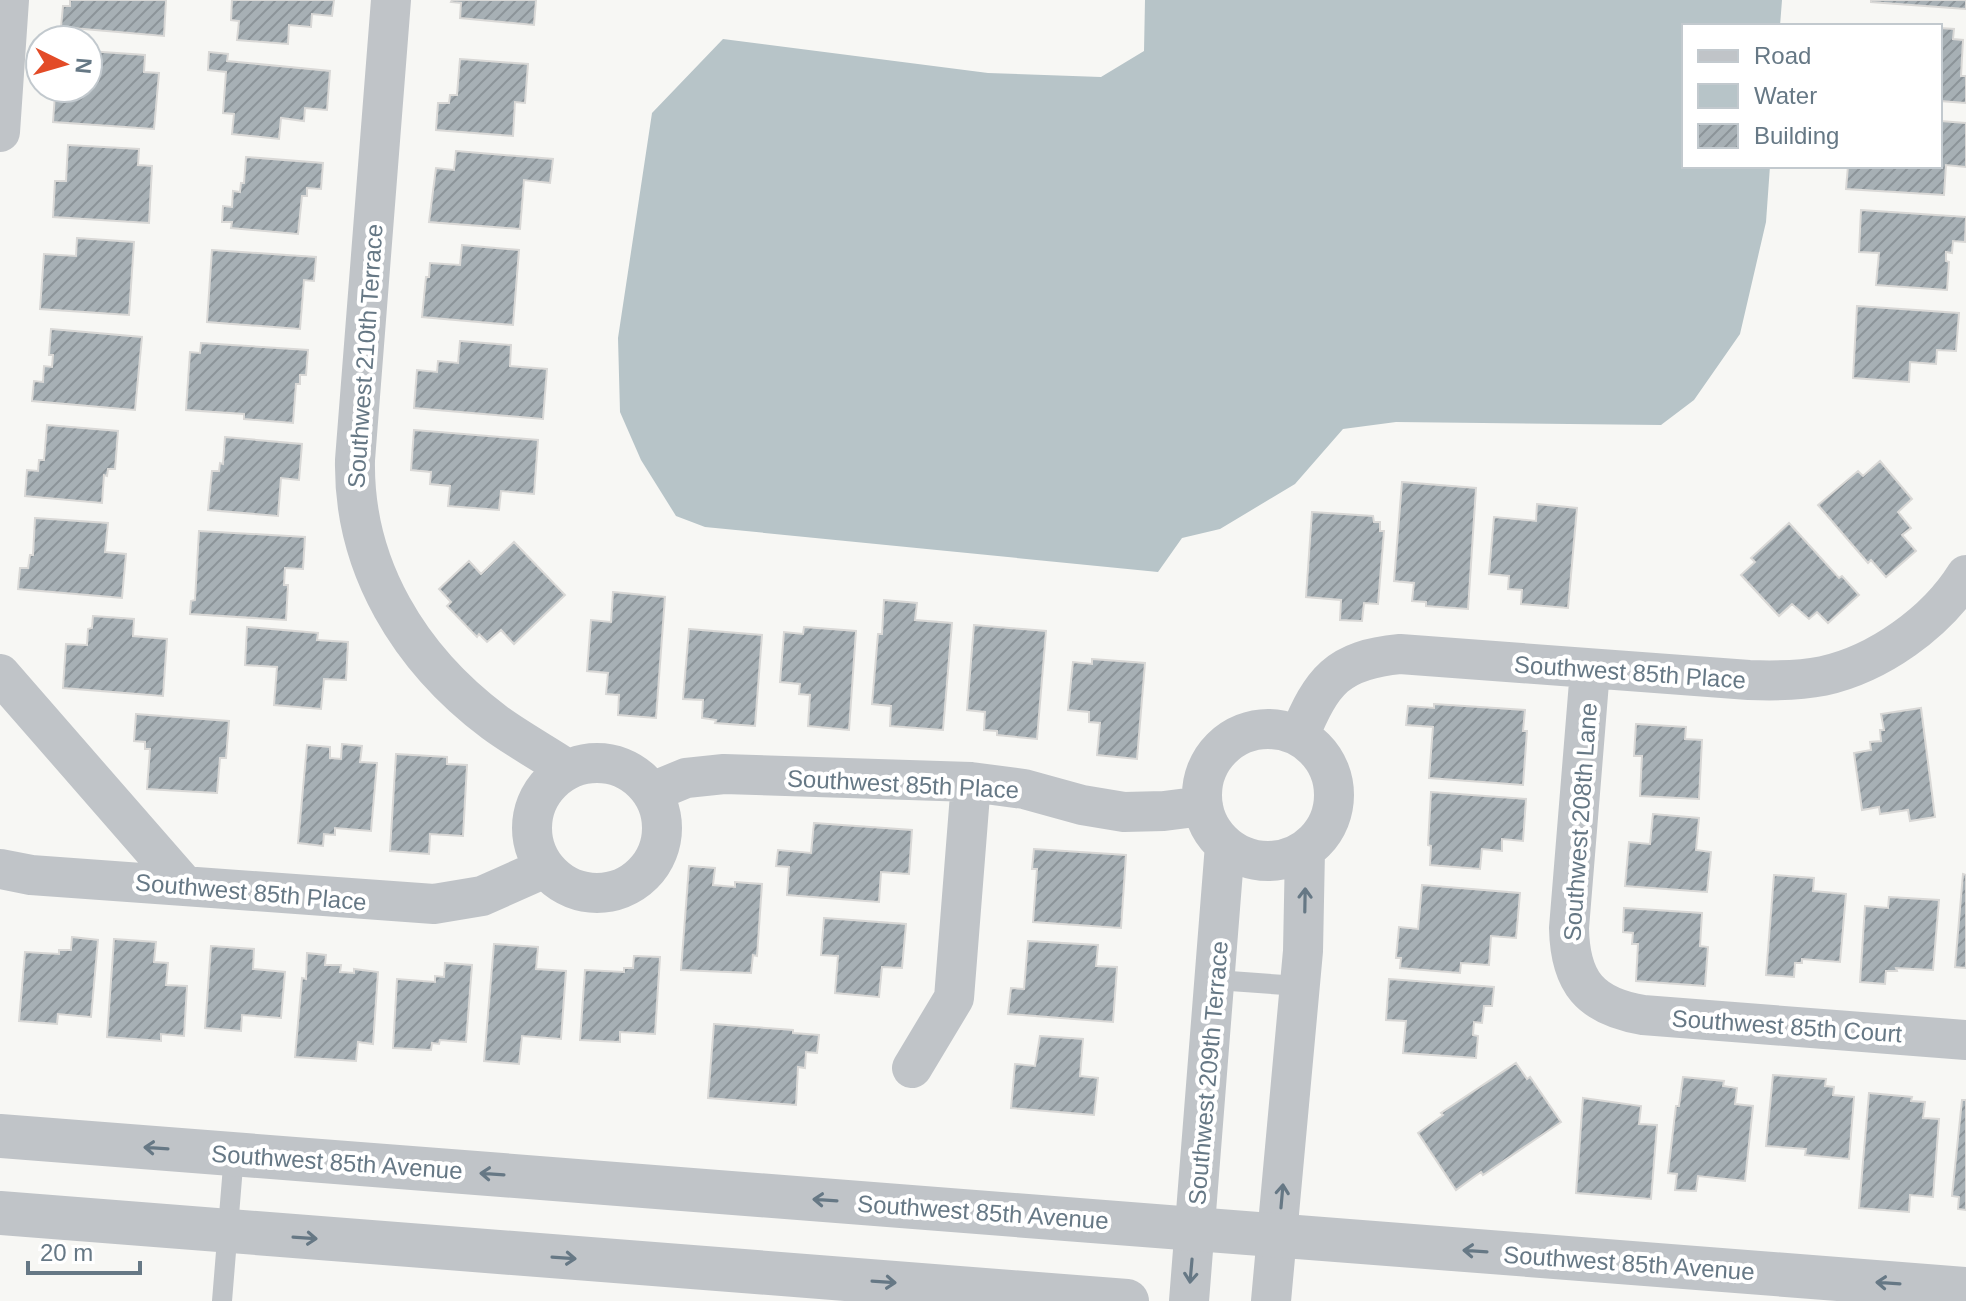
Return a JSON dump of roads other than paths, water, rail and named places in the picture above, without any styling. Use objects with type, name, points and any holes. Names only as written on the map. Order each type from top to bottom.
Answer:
[{"type":"street","points":[[0,132],[9,0]]},
{"type":"street","name":"Southwest 210th Terrace","points":[[391,0],[355,460],[354,489],[363,542],[395,615],[435,669],[492,721],[567,769]]},
{"type":"street","name":"Southwest 85th Place","points":[[1299,736],[1319,694],[1334,676],[1365,659],[1400,654],[1749,680],[1797,680],[1823,676],[1862,663],[1908,634],[1944,604],[1966,575]]},
{"type":"street","name":"Southwest 208th Lane","points":[[1590,670],[1569,946],[1573,964],[1585,988],[1610,1007]]},
{"type":"street","points":[[0,674],[185,886]]},
{"type":"street","points":[[1270,729],[1299,736],[1326,763],[1332,781],[1333,801],[1329,820],[1319,837],[1305,850],[1292,856],[1264,861],[1237,854],[1225,845],[1207,821],[1202,791],[1210,763],[1229,741],[1256,730],[1270,729]]},
{"type":"street","points":[[598,762],[614,764],[629,771],[652,792],[660,809],[661,836],[653,862],[626,887],[609,893],[591,894],[557,881],[545,868],[535,851],[531,832],[533,813],[540,795],[551,780],[567,769],[598,762]]},
{"type":"street","name":"Southwest 85th Place","points":[[652,792],[686,778],[707,775],[971,782],[1024,789],[1082,805],[1124,812],[1203,806]]},
{"type":"street","points":[[912,1068],[954,998],[971,782]]},
{"type":"street","name":"Southwest 209th Terrace","points":[[1189,1301],[1225,845]]},
{"type":"street","points":[[1271,1301],[1299,986],[1305,850]]},
{"type":"street","name":"Southwest 85th Place","points":[[0,869],[31,875],[434,904],[482,896],[545,868]]},
{"type":"street","name":"Southwest 85th Court","points":[[1610,1007],[1667,1017],[1966,1040]]},
{"type":"street","name":"Southwest 85th Avenue","points":[[0,1136],[1278,1235],[1747,1286],[1966,1289]]},
{"type":"street","points":[[0,1213],[996,1296],[1127,1301]]},
{"type":"lane","points":[[1216,980],[1299,986]]},
{"type":"lane","points":[[222,1301],[234,1154]]},
{"type":"water","points":[[1145,0],[1782,0],[1780,24],[1682,24],[1682,168],[1770,168],[1766,222],[1740,334],[1694,400],[1661,425],[1396,422],[1343,429],[1295,484],[1220,529],[1182,538],[1158,572],[705,527],[676,516],[641,460],[620,412],[618,338],[652,113],[723,39],[988,73],[1101,77],[1144,51]]}]
